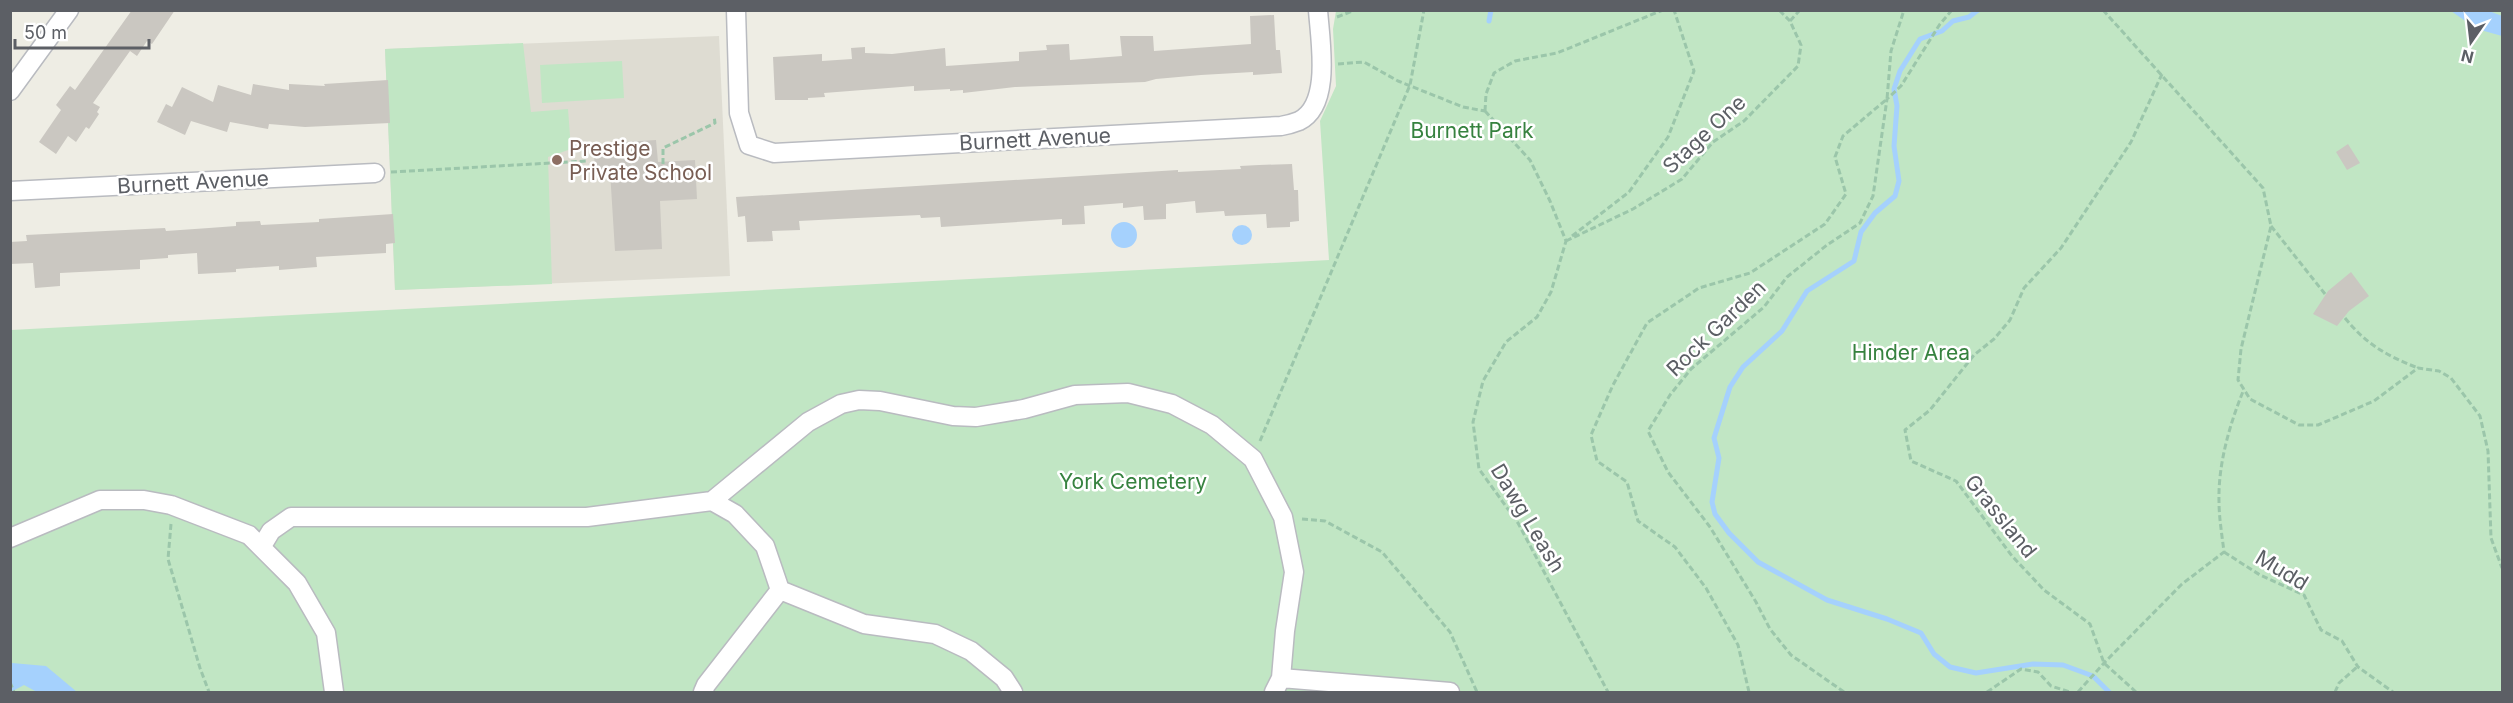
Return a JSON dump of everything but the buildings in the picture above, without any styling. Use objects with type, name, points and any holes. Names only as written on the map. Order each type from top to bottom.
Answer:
[{"type":"street","points":[[10,91],[69,10]]},
{"type":"street","name":"Burnett Avenue","points":[[736,10],[739,113],[749,145],[774,153],[1281,126],[1301,120],[1315,105],[1321,89],[1321,66]]},
{"type":"street","points":[[1318,10],[1321,66]]},
{"type":"street","name":"Burnett Avenue","points":[[10,191],[375,172]]},
{"type":"street","points":[[262,546],[271,531],[291,517],[587,517],[712,501],[808,422],[841,404],[859,400],[880,401],[953,416],[976,417],[1005,413],[1076,394],[1128,393],[1172,404],[1212,425],[1253,459],[1283,517],[1293,572],[1278,685],[1450,693]]},
{"type":"street","points":[[10,538],[100,500],[144,500],[171,504],[249,535],[297,583],[326,633],[334,693]]},
{"type":"street","points":[[712,501],[735,514],[765,546],[780,590],[864,624],[935,634],[971,651],[1004,678],[1013,693]]},
{"type":"street","points":[[703,693],[706,685],[780,590]]},
{"type":"path","points":[[1253,459],[1410,85],[1424,10]]},
{"type":"path","points":[[1485,111],[1486,94],[1494,73],[1515,61],[1557,54],[1663,10]]},
{"type":"path","points":[[1321,66],[1364,62],[1410,85],[1463,107],[1485,111],[1530,160],[1566,241],[1629,192],[1668,137],[1694,71],[1674,10]]},
{"type":"path","name":"Stage One","points":[[1566,241],[1633,209],[1682,179],[1713,142],[1744,121],[1798,66],[1800,45],[1790,21],[1779,10]]},
{"type":"path","points":[[1790,21],[1800,10]]},
{"type":"path","points":[[1887,99],[1891,51],[1904,10]]},
{"type":"path","points":[[1749,693],[1738,645],[1706,588],[1675,547],[1638,521],[1627,482],[1597,461],[1591,435],[1613,385],[1647,323],[1699,288],[1749,273],[1825,224],[1846,194],[1835,157],[1843,136],[1900,86],[1940,24],[1952,10]]},
{"type":"path","points":[[2103,10],[2263,188],[2271,226],[2241,349],[2238,381],[2250,399],[2299,425],[2318,425],[2374,401],[2418,368]]},
{"type":"path","name":"Grassland","points":[[2103,663],[2090,624],[2044,590],[2012,556],[1956,481],[1911,460],[1905,430],[1930,410],[1974,355],[1994,339],[2010,320],[2024,288],[2061,248],[2130,142],[2162,74]]},
{"type":"path","name":"Rock Garden","points":[[1844,693],[1791,655],[1770,628],[1710,527],[1668,472],[1648,431],[1670,394],[1691,369],[1764,307],[1787,277],[1827,245],[1860,223],[1873,196],[1887,99]]},
{"type":"path","points":[[663,164],[663,148],[715,123],[714,116]]},
{"type":"path","points":[[375,172],[587,161]]},
{"type":"path","points":[[2271,226],[2325,294]]},
{"type":"path","name":"Dawg Leash","points":[[1566,241],[1551,292],[1537,317],[1506,342],[1483,381],[1473,422],[1479,469],[1518,523],[1608,693]]},
{"type":"path","points":[[2345,318],[2356,332],[2386,355],[2418,368],[2439,371],[2451,378],[2481,416],[2488,451],[2491,538],[2502,568]]},
{"type":"path","points":[[2078,693],[2103,663],[2182,584],[2224,552],[2219,501],[2221,472],[2234,414],[2244,389]]},
{"type":"path","points":[[171,504],[168,559],[209,693]]},
{"type":"path","points":[[1283,517],[1325,521],[1382,552],[1450,632],[1477,693]]},
{"type":"path","name":"Mudd","points":[[2224,552],[2260,575],[2304,595],[2321,630],[2342,641],[2358,667],[2393,693]]},
{"type":"path","points":[[2103,663],[2136,693]]},
{"type":"path","points":[[2335,693],[2339,683],[2358,667]]},
{"type":"path","points":[[1987,693],[2021,669],[2037,672],[2051,686],[2070,693]]},
{"type":"path","points":[[10,682],[14,692]]},
{"type":"shaded area","name":"Prestige Private School","points":[[719,36],[730,276],[395,290],[385,49]]},
{"type":"green space","points":[[1336,11],[2502,11],[2502,692],[11,692],[11,330],[1329,260],[1320,121],[1336,86],[1333,29]]},
{"type":"green space","points":[[523,43],[531,112],[568,109],[571,149],[548,157],[552,284],[395,290],[385,49]]},
{"type":"green space","points":[[622,61],[624,98],[542,103],[540,65]]},
{"type":"water","points":[[2451,11],[2489,11],[2502,16],[2502,36],[2477,29]]},
{"type":"water","points":[[1124,222],[1133,226],[1137,235],[1133,244],[1124,248],[1115,244],[1111,235],[1115,226]]},
{"type":"water","points":[[1242,225],[1249,228],[1252,235],[1249,242],[1242,245],[1235,242],[1232,235],[1235,228]]},
{"type":"water","points":[[12,663],[46,666],[77,692],[37,692],[24,685],[11,692]]},
{"type":"waterway","points":[[1489,21],[1491,10]]},
{"type":"waterway","points":[[1978,10],[1969,17],[1953,21],[1942,31],[1920,39],[1900,71],[1894,89],[1897,106],[1894,146],[1899,181],[1895,196],[1875,213],[1861,232],[1854,261],[1807,291],[1782,331],[1743,367],[1730,387],[1714,438],[1719,458],[1712,502],[1715,514],[1729,533],[1758,562],[1827,600],[1887,619],[1921,633],[1934,654],[1950,667],[1976,673],[2033,664],[2063,665],[2093,676],[2109,692]]},
{"type":"place","name":"Prestige Private School","points":[[557,160]]},
{"type":"park label","name":"Burnett Park","points":[[1472,130]]},
{"type":"park label","name":"Hinder Area","points":[[1911,352]]},
{"type":"park label","name":"York Cemetery","points":[[1133,481]]}]
